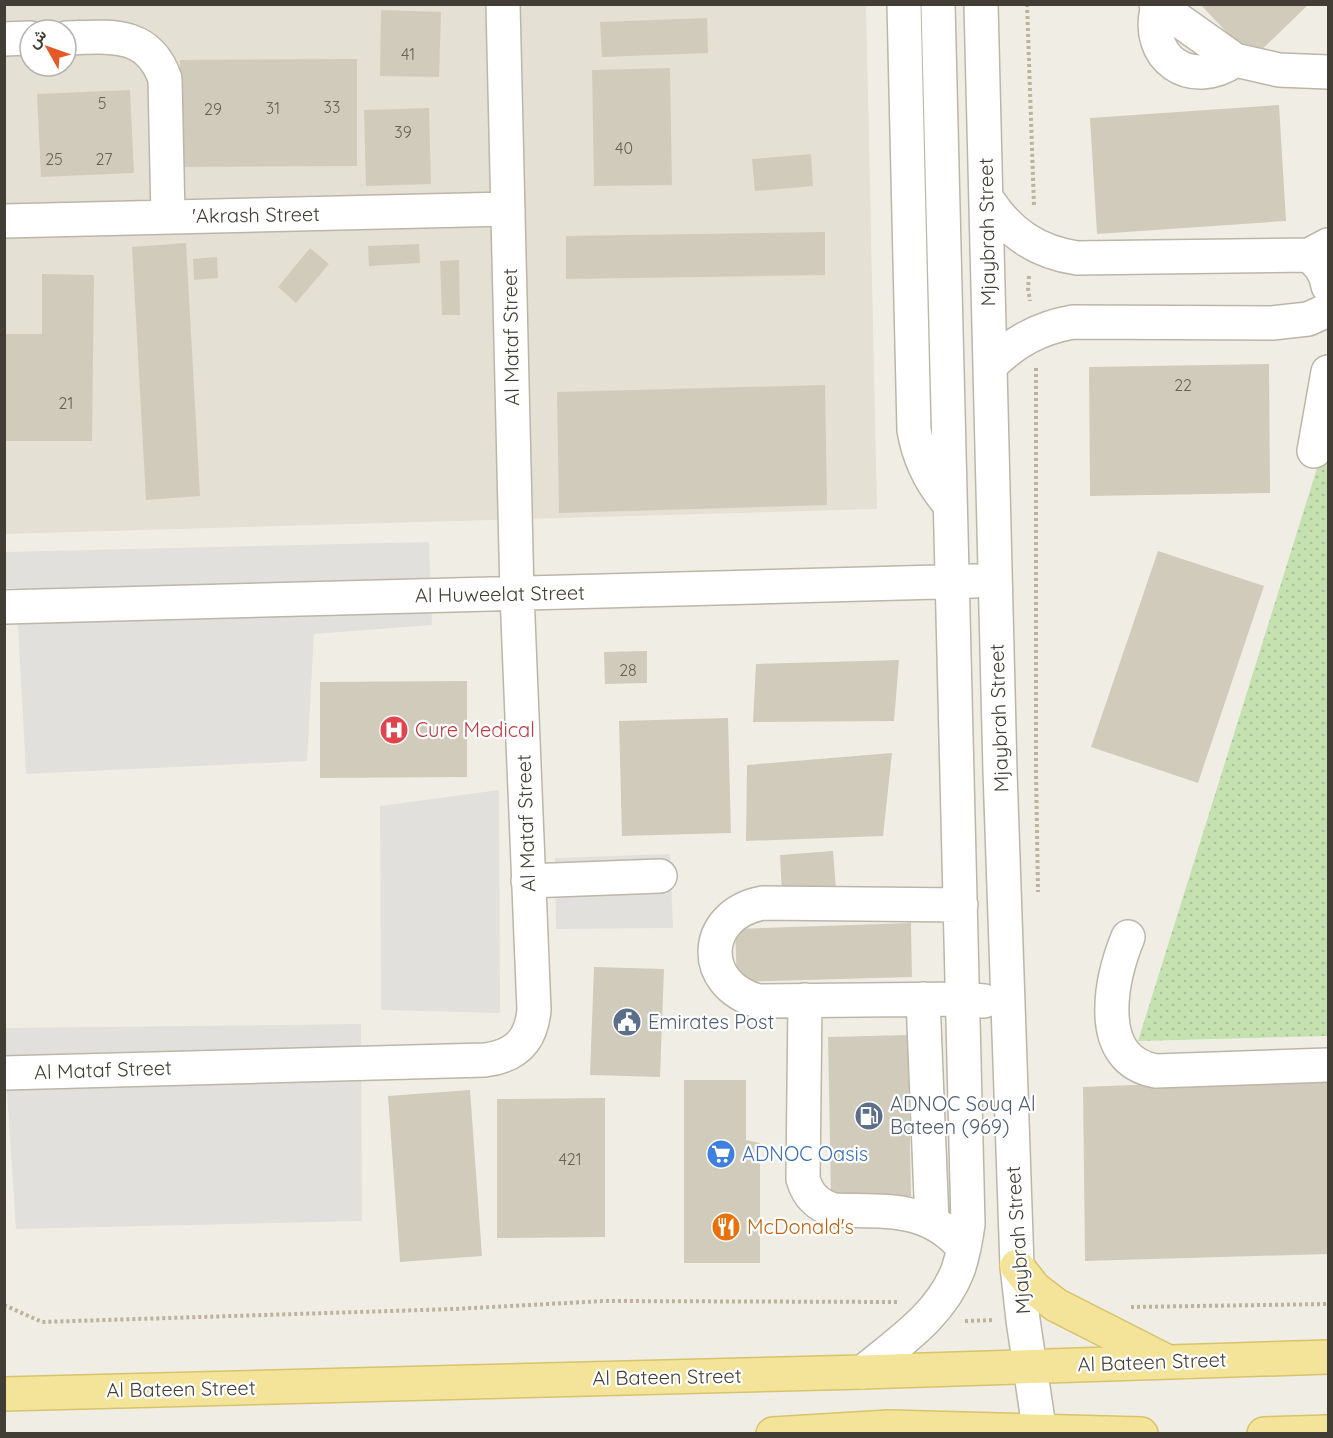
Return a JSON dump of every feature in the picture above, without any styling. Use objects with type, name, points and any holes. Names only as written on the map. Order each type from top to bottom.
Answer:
[{"type":"main road","points":[[1017,1266],[1034,1288],[1056,1305],[1168,1361]]},
{"type":"main road","name":"Al Bateen Street","points":[[4,1394],[1329,1357]]},
{"type":"main road","points":[[773,1434],[896,1430],[1141,1434]]},
{"type":"main road","points":[[1264,1434],[1329,1432]]},
{"type":"street","name":"Al Mataf Street","points":[[4,1073],[498,1059],[510,1054],[520,1046],[528,1035],[533,1022],[517,594],[503,4]]},
{"type":"street","points":[[904,4],[914,430],[919,454],[927,473],[937,490],[950,505]]},
{"type":"street","points":[[863,1371],[934,1311],[948,1291],[958,1270],[968,1224],[938,4]]},
{"type":"street","name":"Mjaybrah Street","points":[[981,4],[995,581],[1017,1266],[1040,1432]]},
{"type":"street","points":[[1157,5],[1234,60],[1279,70],[1329,72]]},
{"type":"street","points":[[78,38],[117,37],[129,40],[140,45],[157,61],[165,79],[168,217]]},
{"type":"street","points":[[987,199],[1007,226],[1034,230],[1062,256],[1077,258],[1319,250],[1318,262],[1324,272],[1327,301],[1308,319],[1272,322],[1073,322],[1054,325],[1019,341],[990,366]]},
{"type":"street","name":"'Akrash Street","points":[[4,221],[508,209]]},
{"type":"street","points":[[1314,451],[1329,372]]},
{"type":"street","name":"Al Huweelat Street","points":[[4,607],[995,581]]},
{"type":"street","points":[[528,881],[660,876]]},
{"type":"street","points":[[961,905],[763,903],[748,906],[725,923],[718,936],[715,950],[717,964],[722,978],[732,989],[758,1001],[963,999],[988,1002],[1008,1017]]},
{"type":"street","points":[[1128,937],[1119,958],[1112,1004],[1116,1038],[1125,1056],[1134,1064],[1156,1071],[1329,1065]]},
{"type":"street","points":[[923,999],[932,1221]]},
{"type":"street","points":[[805,1000],[803,1179],[809,1195],[824,1207],[834,1210],[906,1213],[932,1221],[950,1233],[964,1248]]},
{"type":"path","points":[[1027,4],[1034,230],[1028,288],[1036,332],[1036,771],[1039,900]]},
{"type":"path","points":[[4,1305],[42,1322],[454,1309],[604,1301],[884,1302]]},
{"type":"path","points":[[1150,1308],[1329,1304]]},
{"type":"path","points":[[957,1321],[1000,1320]]},
{"type":"shaded area","points":[[4,5],[866,5],[877,509],[5,534]]},
{"type":"shaded area","points":[[429,542],[432,625],[314,634],[307,761],[26,774],[16,588],[5,588],[4,552]]},
{"type":"shaded area","points":[[499,790],[500,1013],[381,1010],[380,806]]},
{"type":"shaded area","points":[[670,854],[673,928],[556,929],[555,858]]},
{"type":"shaded area","points":[[361,1024],[362,1221],[16,1229],[4,1028]]},
{"type":"green space","points":[[1328,433],[1328,1036],[1138,1041]]},
{"type":"building","points":[[1200,4],[1309,4],[1252,59]]},
{"type":"building","points":[[381,10],[441,12],[439,77],[380,76]]},
{"type":"building","points":[[707,18],[708,53],[602,57],[600,22]]},
{"type":"building","points":[[357,59],[357,166],[180,167],[180,60]]},
{"type":"building","points":[[670,68],[672,185],[594,186],[592,70]]},
{"type":"building","points":[[130,90],[134,173],[41,177],[37,94]]},
{"type":"building","points":[[1279,105],[1286,221],[1097,234],[1090,118]]},
{"type":"building","points":[[429,108],[431,184],[366,186],[364,110]]},
{"type":"building","points":[[811,154],[813,186],[755,191],[752,159]]},
{"type":"building","points":[[825,232],[825,275],[566,279],[566,236]]},
{"type":"building","points":[[186,243],[200,496],[146,500],[132,247]]},
{"type":"building","points":[[419,244],[420,263],[369,266],[368,246]]},
{"type":"building","points":[[310,248],[329,264],[296,303],[278,287]]},
{"type":"building","points":[[217,257],[218,278],[194,280],[193,259]]},
{"type":"building","points":[[459,260],[460,315],[442,315],[440,261]]},
{"type":"building","points":[[42,274],[94,275],[92,441],[4,441],[4,334],[42,334]]},
{"type":"building","points":[[1269,364],[1270,493],[1090,496],[1089,367]]},
{"type":"building","points":[[825,385],[827,505],[559,513],[557,392]]},
{"type":"building","points":[[1158,551],[1264,586],[1198,783],[1091,747]]},
{"type":"building","points":[[647,651],[647,683],[605,684],[604,652]]},
{"type":"building","points":[[899,660],[894,721],[753,722],[756,664]]},
{"type":"building","name":"Cure Medical","points":[[467,681],[467,777],[320,778],[320,682]]},
{"type":"building","points":[[728,718],[731,833],[622,836],[619,721]]},
{"type":"building","points":[[892,753],[883,836],[746,841],[747,765]]},
{"type":"building","points":[[833,851],[836,889],[782,892],[780,855]]},
{"type":"building","points":[[911,923],[912,977],[737,982],[735,929]]},
{"type":"building","name":"Emirates Post","points":[[594,967],[664,969],[660,1077],[590,1075]]},
{"type":"building","name":"ADNOC Souq Al Bateen (969)","points":[[908,1035],[911,1196],[831,1198],[828,1037]]},
{"type":"building","points":[[1328,1077],[1328,1254],[1085,1261],[1083,1087]]},
{"type":"building","points":[[684,1080],[746,1080],[746,1140],[760,1143],[760,1263],[684,1263]]},
{"type":"building","points":[[470,1090],[482,1256],[400,1262],[388,1096]]},
{"type":"building","points":[[605,1098],[605,1237],[497,1238],[497,1099]]},
{"type":"place","name":"Cure Medical","points":[[394,730]]},
{"type":"place","name":"Emirates Post","points":[[627,1022]]},
{"type":"place","name":"ADNOC Souq Al Bateen (969)","points":[[869,1116]]},
{"type":"place","name":"ADNOC Oasis","points":[[721,1154]]},
{"type":"place","name":"McDonald's","points":[[726,1227]]}]
